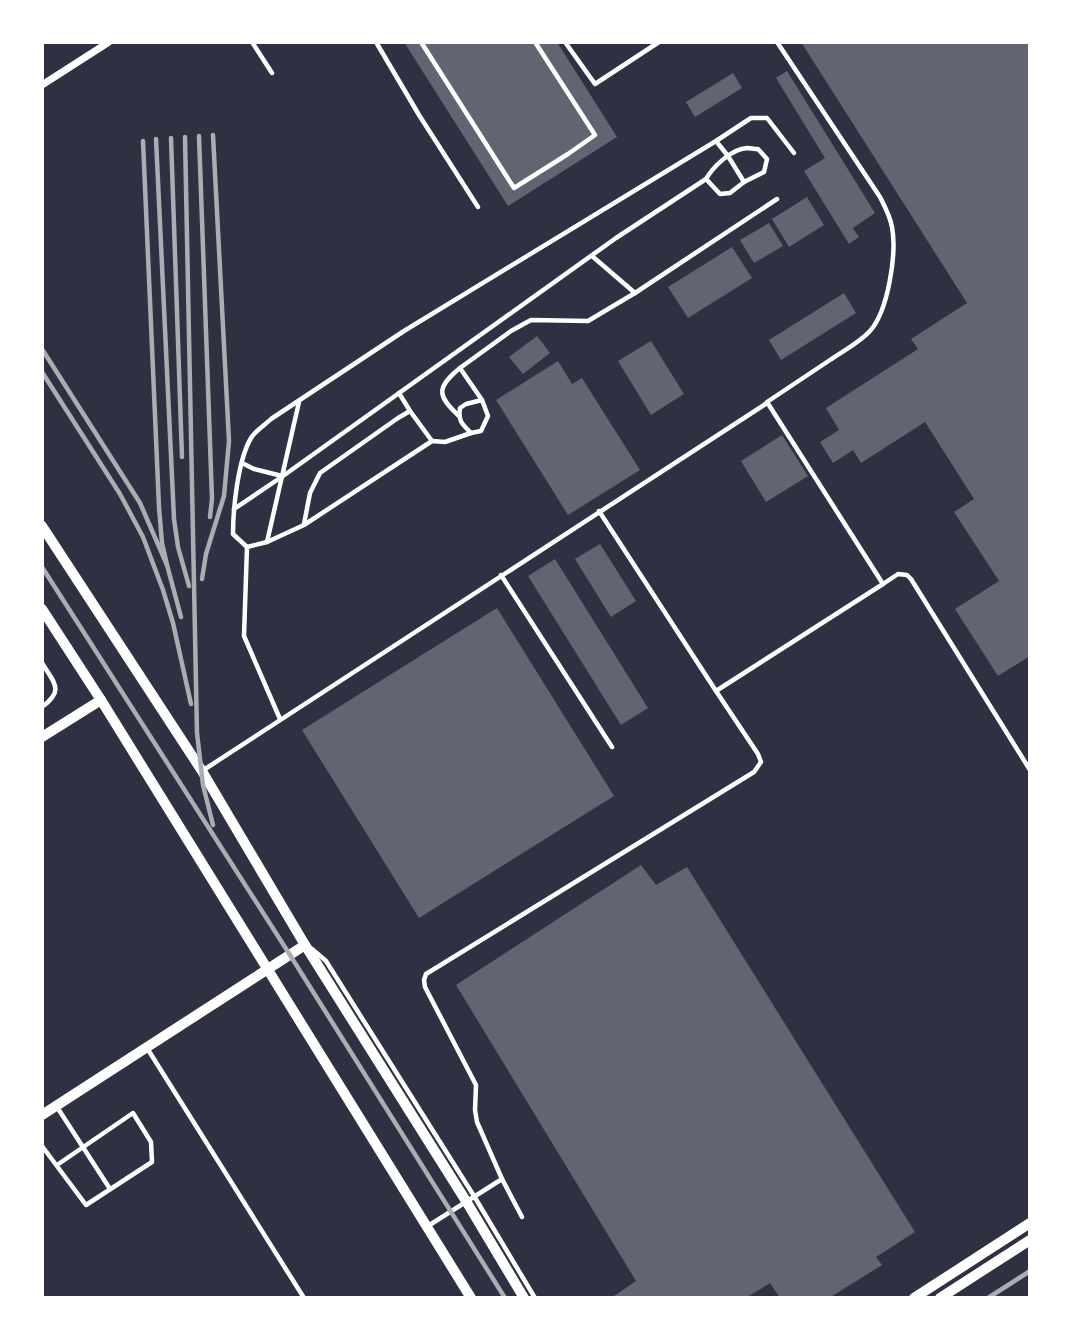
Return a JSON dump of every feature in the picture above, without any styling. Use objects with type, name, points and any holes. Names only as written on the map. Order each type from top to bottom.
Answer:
[{"type":"main road","points":[[42,526],[202,771],[305,945],[470,1199],[524,1298]]},
{"type":"main road","points":[[42,609],[471,1298]]},
{"type":"main road","points":[[42,737],[101,700]]},
{"type":"main road","points":[[42,1115],[305,945]]},
{"type":"main road","points":[[914,1298],[1030,1223]]},
{"type":"main road","points":[[940,1298],[1030,1240]]},
{"type":"street","points":[[42,85],[109,42]]},
{"type":"lane","points":[[252,42],[272,73]]},
{"type":"lane","points":[[376,42],[478,207]]},
{"type":"lane","points":[[421,42],[514,188],[595,135],[535,42]]},
{"type":"lane","points":[[565,42],[595,85],[659,42]]},
{"type":"lane","points":[[202,771],[854,345],[877,322],[889,285],[893,229],[889,216],[880,197],[777,42]]},
{"type":"lane","points":[[280,719],[244,636],[247,547],[233,534],[233,509],[242,463],[251,437],[271,419],[404,331],[751,118],[767,118],[794,153]]},
{"type":"lane","points":[[716,141],[744,182]]},
{"type":"lane","points":[[233,509],[706,179],[712,169],[728,156],[744,148],[758,149],[767,159],[764,172],[730,193],[720,194],[706,179]]},
{"type":"lane","points":[[471,433],[461,424],[443,398],[441,390],[460,368],[531,320],[589,321],[777,199]]},
{"type":"lane","points":[[592,256],[635,293]]},
{"type":"lane","points":[[247,547],[267,542],[304,525],[432,441],[446,442],[481,431],[488,416],[482,400],[460,368]]},
{"type":"lane","points":[[399,393],[432,441]]},
{"type":"lane","points":[[458,416],[460,408],[466,404],[482,400]]},
{"type":"lane","points":[[267,542],[299,401]]},
{"type":"lane","points":[[767,402],[883,584]]},
{"type":"lane","points":[[304,525],[310,494],[320,474],[336,460],[410,411]]},
{"type":"lane","points":[[242,463],[283,476]]},
{"type":"lane","points":[[522,1217],[477,1122],[476,1085],[425,987],[426,974],[754,772],[761,762],[599,511]]},
{"type":"lane","points":[[716,691],[898,574],[907,575],[1030,770]]},
{"type":"lane","points":[[500,575],[612,747]]},
{"type":"lane","points":[[42,663],[56,690],[54,696],[42,706]]},
{"type":"lane","points":[[146,1048],[304,1298]]},
{"type":"lane","points":[[57,1106],[110,1189]]},
{"type":"lane","points":[[42,1146],[86,1205],[152,1162],[151,1142],[133,1113],[57,1165]]},
{"type":"lane","points":[[427,1227],[502,1179]]},
{"type":"lane","points":[[470,1199],[535,1298]]},
{"type":"building","points":[[404,42],[557,42],[617,137],[508,206]]},
{"type":"building","points":[[801,42],[1030,42],[1030,656],[998,676],[955,609],[999,581],[954,512],[974,499],[925,422],[861,463],[853,450],[833,463],[820,442],[839,430],[826,408],[918,349],[911,339],[967,303]]},
{"type":"building","points":[[787,71],[875,213],[853,228],[859,237],[849,244],[804,171],[825,158],[776,78]]},
{"type":"building","points":[[733,73],[742,88],[695,117],[686,102]]},
{"type":"building","points":[[807,197],[824,225],[789,247],[772,219]]},
{"type":"building","points":[[769,223],[783,246],[754,263],[740,240]]},
{"type":"building","points":[[732,247],[752,278],[688,318],[668,287]]},
{"type":"building","points":[[844,293],[856,313],[781,360],[769,340]]},
{"type":"building","points":[[537,336],[550,353],[523,374],[509,357]]},
{"type":"building","points":[[651,341],[684,394],[651,415],[618,361]]},
{"type":"building","points":[[558,361],[572,384],[582,378],[640,470],[568,515],[496,400]]},
{"type":"building","points":[[782,435],[808,476],[766,502],[741,461]]},
{"type":"building","points":[[600,544],[636,601],[611,617],[575,559]]},
{"type":"building","points":[[555,559],[648,708],[621,725],[528,576]]},
{"type":"building","points":[[497,608],[614,796],[419,918],[302,730]]},
{"type":"building","points":[[641,865],[656,885],[687,867],[915,1232],[876,1257],[882,1265],[829,1298],[780,1298],[770,1283],[746,1298],[611,1298],[636,1281],[456,985]]},
{"type":"railway","points":[[202,579],[206,554],[224,496],[229,441],[213,135]]},
{"type":"railway","points":[[199,136],[212,499],[210,517]]},
{"type":"railway","points":[[185,137],[197,733],[203,785],[213,825]]},
{"type":"railway","points":[[171,138],[182,457]]},
{"type":"railway","points":[[156,139],[174,519],[178,547],[189,586]]},
{"type":"railway","points":[[143,141],[159,507],[167,565]]},
{"type":"railway","points":[[42,349],[140,503],[167,565],[181,617]]},
{"type":"railway","points":[[42,372],[120,494],[143,537],[173,623],[191,704]]},
{"type":"railway","points":[[42,567],[505,1298]]},
{"type":"railway","points":[[988,1298],[1030,1271]]}]
